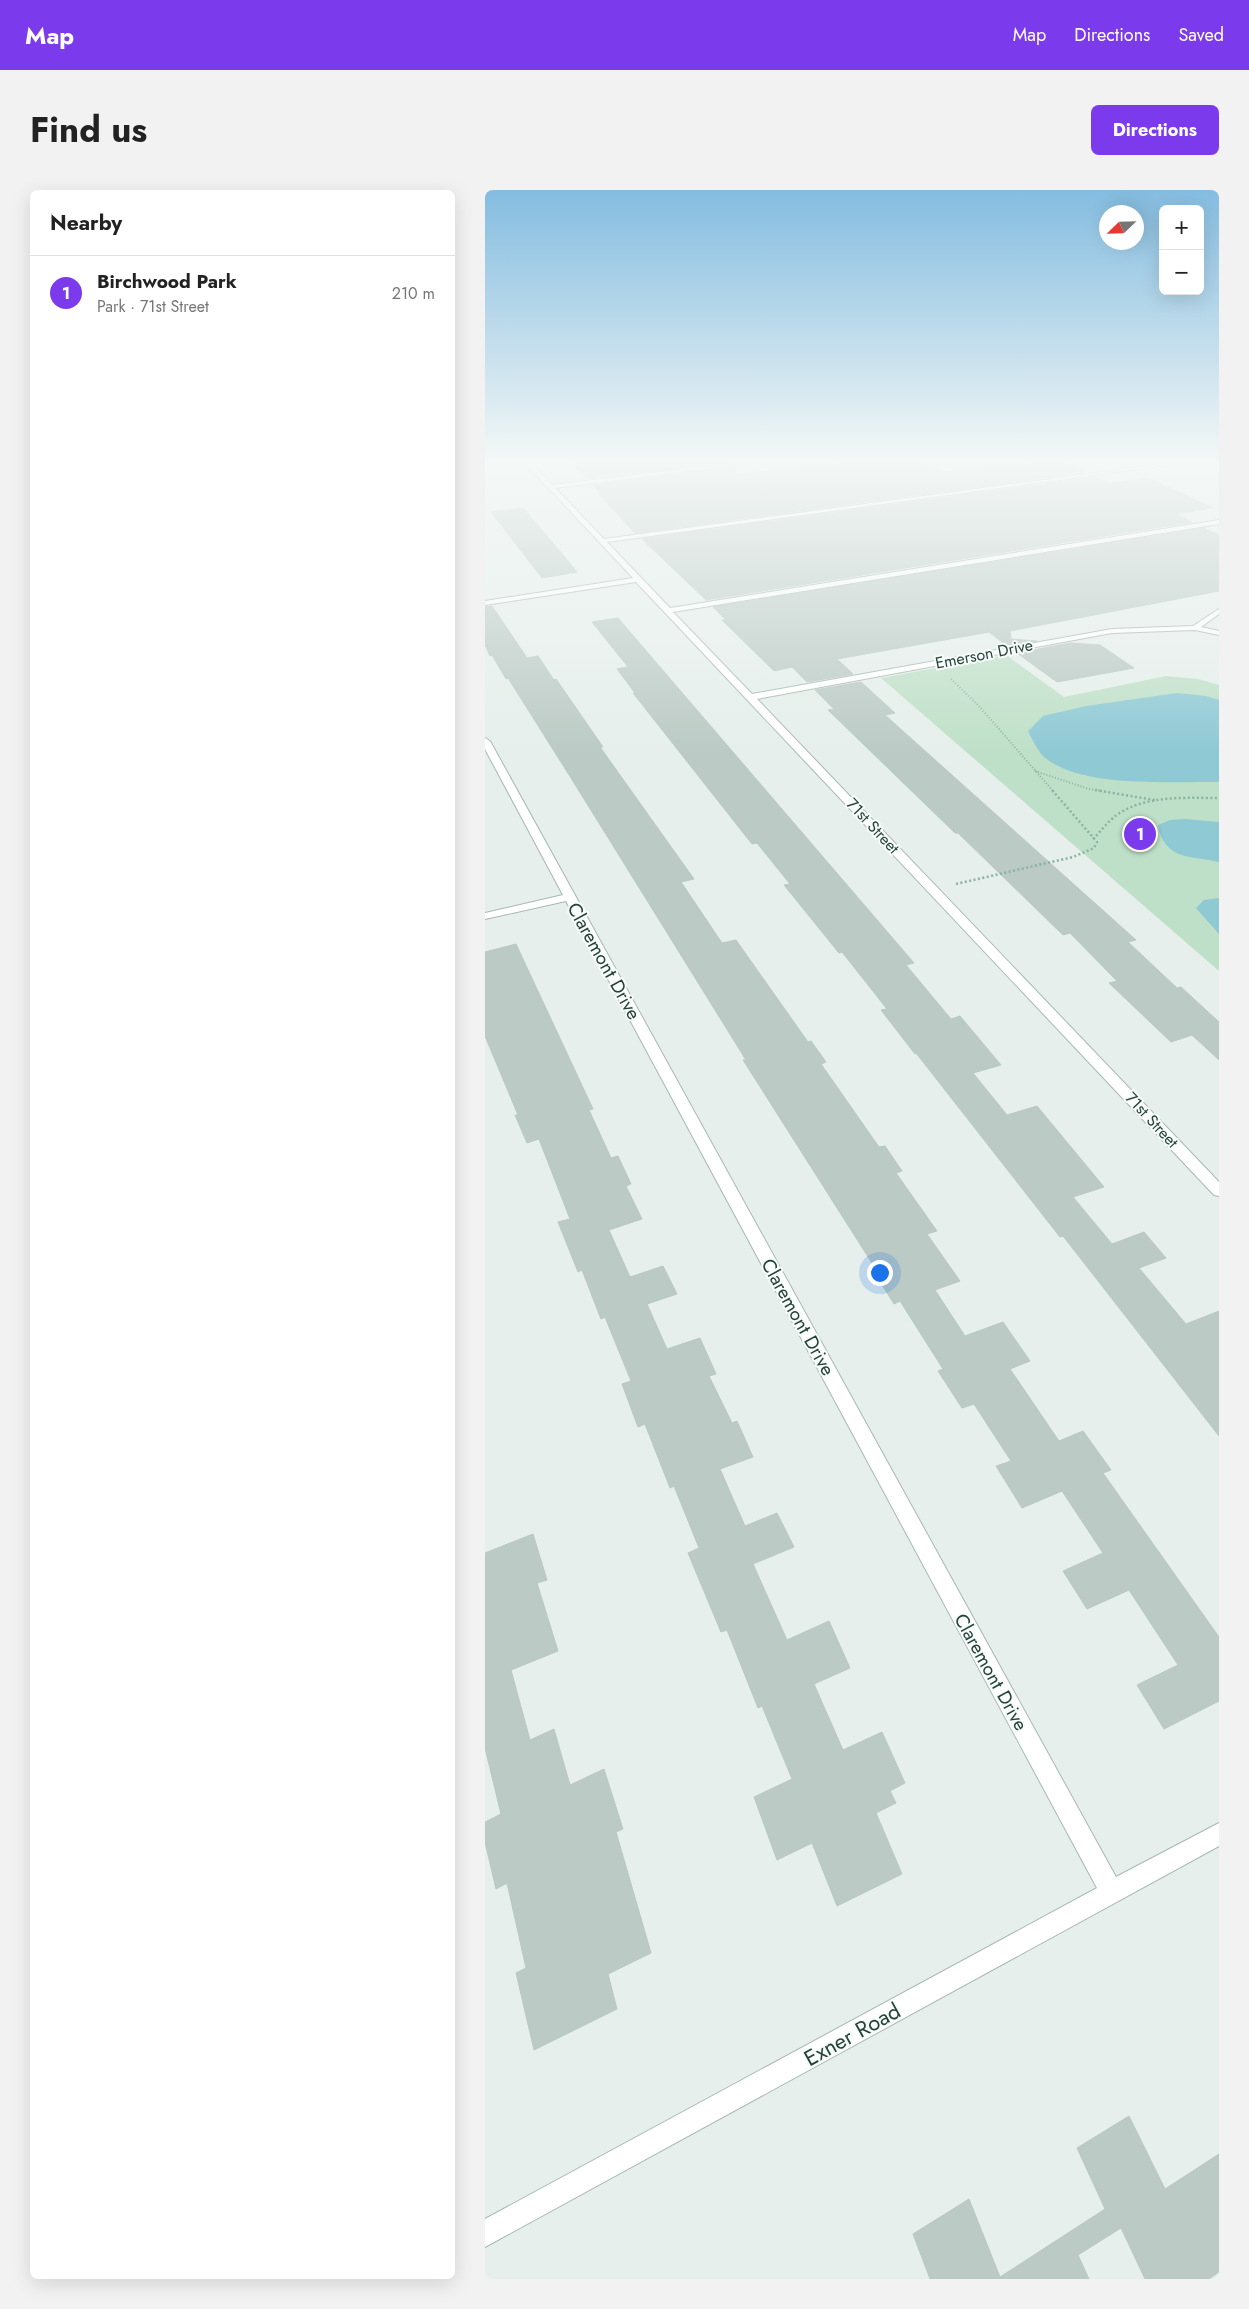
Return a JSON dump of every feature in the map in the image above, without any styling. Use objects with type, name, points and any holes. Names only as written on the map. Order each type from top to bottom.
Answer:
[{"type":"street","name":"71st Street","points":[[620,559],[1219,1191]]},
{"type":"street","points":[[669,610],[985,559]]},
{"type":"street","points":[[485,603],[639,580]]},
{"type":"street","points":[[1195,628],[1219,611]]},
{"type":"street","name":"Emerson Drive","points":[[751,697],[1112,631],[1195,628],[1219,633]]},
{"type":"street","name":"Claremont Drive","points":[[485,741],[1112,1892]]},
{"type":"street","points":[[485,916],[569,897]]},
{"type":"street","name":"Exner Road","points":[[485,2234],[1219,1834]]},
{"type":"path","points":[[926,665],[937,675],[950,678],[978,705],[1097,842],[1094,848],[1086,853],[933,889]]},
{"type":"path","points":[[1033,770],[1089,789],[1158,800],[1219,798]]},
{"type":"path","points":[[1093,839],[1118,814],[1137,805],[1158,800]]},
{"type":"green space","points":[[1006,655],[1064,697],[1166,676],[1198,679],[1219,685],[1219,971],[881,678]]},
{"type":"water","points":[[1177,693],[1206,696],[1219,700],[1219,782],[1128,781],[1104,779],[1081,774],[1061,767],[1044,757],[1028,731],[1043,716],[1086,706]]},
{"type":"water","points":[[1185,819],[1219,822],[1219,862],[1189,857],[1173,851],[1166,845],[1158,825],[1170,820]]},
{"type":"water","points":[[1219,898],[1219,934],[1196,908],[1204,900]]},
{"type":"building","points":[[528,559],[567,559],[577,572],[542,578]]},
{"type":"building","points":[[663,559],[958,559],[706,600]]},
{"type":"building","points":[[1008,559],[1219,559],[1219,591],[1010,631],[1011,639],[1037,641],[1007,646],[989,632],[837,659],[853,674],[807,682],[792,667],[774,671],[722,620],[726,620],[713,607]]},
{"type":"building","points":[[492,606],[527,658],[538,656],[554,680],[556,679],[603,747],[600,747],[694,879],[681,882],[722,943],[736,940],[808,1042],[811,1041],[826,1062],[821,1064],[879,1147],[885,1146],[902,1171],[896,1173],[937,1231],[927,1234],[960,1281],[935,1290],[965,1336],[1003,1322],[1030,1361],[1010,1369],[1059,1441],[1083,1431],[1111,1470],[1103,1473],[1219,1637],[1219,1701],[1164,1729],[1137,1685],[1178,1665],[1129,1590],[1087,1609],[1063,1571],[1103,1553],[1062,1491],[1022,1508],[996,1466],[1011,1461],[974,1404],[962,1408],[938,1371],[943,1369],[900,1301],[894,1304],[874,1272],[877,1271],[743,1060],[746,1060],[571,778],[508,678],[506,679],[492,655],[490,656],[485,645],[485,607]]},
{"type":"building","points":[[618,618],[914,963],[906,965],[951,1019],[960,1016],[1001,1065],[973,1073],[1007,1115],[1037,1106],[1104,1187],[1073,1197],[1112,1244],[1144,1232],[1166,1258],[1139,1268],[1186,1324],[1219,1311],[1219,1436],[1063,1236],[1060,1237],[915,1054],[881,1010],[887,1009],[842,952],[839,953],[784,885],[790,884],[757,843],[752,844],[633,693],[635,693],[617,669],[628,667],[592,622]]},
{"type":"building","points":[[1070,643],[1100,645],[1134,668],[1057,682],[1017,653]]},
{"type":"building","points":[[861,682],[895,713],[885,715],[1136,940],[1128,942],[1177,988],[1181,987],[1219,1022],[1219,1060],[1192,1035],[1171,1042],[1109,983],[1117,981],[1070,933],[1063,935],[958,833],[955,833],[828,710],[834,709],[815,690]]},
{"type":"building","points":[[516,944],[593,1109],[589,1110],[611,1158],[618,1156],[631,1184],[626,1186],[642,1219],[609,1230],[630,1277],[663,1266],[677,1294],[647,1304],[667,1349],[700,1338],[716,1374],[709,1376],[732,1423],[737,1421],[753,1457],[720,1469],[745,1526],[777,1513],[794,1547],[753,1564],[787,1640],[829,1621],[850,1668],[814,1684],[843,1750],[882,1732],[905,1783],[890,1791],[896,1803],[876,1813],[902,1874],[837,1906],[812,1843],[777,1860],[754,1797],[792,1779],[762,1706],[758,1708],[727,1630],[721,1632],[688,1553],[699,1548],[674,1486],[670,1488],[645,1424],[638,1427],[622,1384],[631,1381],[605,1317],[601,1319],[582,1270],[578,1272],[558,1222],[570,1219],[539,1139],[527,1143],[515,1115],[518,1115],[485,1036],[485,952]]},
{"type":"building","points":[[533,1534],[547,1580],[537,1583],[558,1651],[511,1670],[530,1740],[554,1729],[570,1785],[604,1769],[623,1829],[616,1832],[651,1953],[608,1974],[617,2009],[534,2050],[516,1973],[526,1968],[507,1883],[496,1889],[485,1842],[485,1822],[501,1814],[485,1748],[485,1553]]},
{"type":"building","points":[[1129,2116],[1165,2189],[1219,2154],[1219,2272],[1209,2279],[1145,2279],[1121,2228],[1078,2255],[1089,2279],[930,2279],[913,2234],[969,2199],[1000,2277],[1105,2209],[1077,2148]]},
{"type":"place","name":"Birchwood Park","points":[[1140,834]]}]
